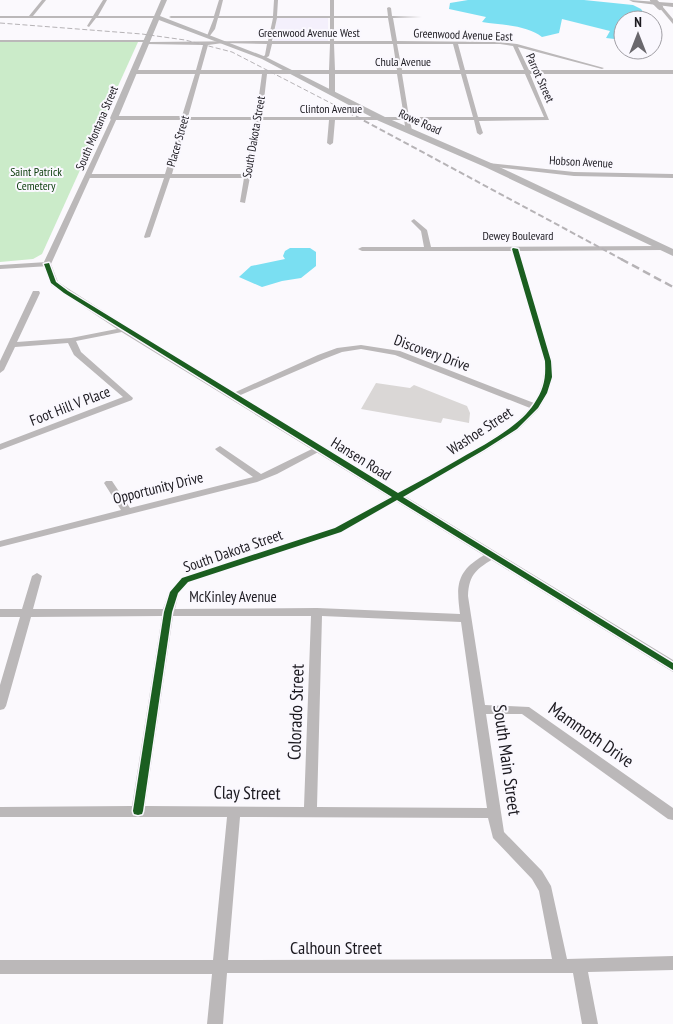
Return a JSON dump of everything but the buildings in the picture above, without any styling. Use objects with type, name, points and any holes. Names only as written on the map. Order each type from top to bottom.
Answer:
[{"type":"highway","points":[[633,0],[673,3]]},
{"type":"highway","points":[[660,3],[673,3]]},
{"type":"main road","name":"South Montana Street","points":[[114,118],[164,0]]},
{"type":"main road","name":"Rowe Road","points":[[157,17],[264,58],[409,132],[488,165],[670,249]]},
{"type":"street","points":[[30,17],[44,0]]},
{"type":"street","points":[[89,26],[105,0]]},
{"type":"street","points":[[209,36],[213,29],[221,0]]},
{"type":"street","points":[[264,58],[267,56],[270,42],[276,0]]},
{"type":"street","points":[[332,0],[332,93]]},
{"type":"street","points":[[653,0],[660,3],[673,22]]},
{"type":"street","points":[[389,8],[409,132]]},
{"type":"street","points":[[0,16],[157,17]]},
{"type":"street","points":[[171,17],[420,17]]},
{"type":"street","points":[[0,40],[146,42]]},
{"type":"street","name":"Greenwood Avenue West","points":[[146,42],[206,44],[223,42],[394,43]]},
{"type":"street","name":"Greenwood Avenue East","points":[[394,43],[514,45],[618,72]]},
{"type":"street","points":[[455,43],[480,133]]},
{"type":"street","name":"Placer Street","points":[[147,237],[168,176],[206,44]]},
{"type":"street","name":"Parrot Street","points":[[514,45],[547,119]]},
{"type":"street","name":"Chula Avenue","points":[[132,72],[673,72]]},
{"type":"street","name":"South Dakota Street","points":[[243,202],[259,118],[265,72]]},
{"type":"street","name":"Clinton Avenue","points":[[114,118],[259,118],[295,115],[382,119],[547,119]]},
{"type":"street","name":"South Montana Street","points":[[47,264],[114,118]]},
{"type":"street","points":[[330,143],[332,118]]},
{"type":"street","name":"Hobson Avenue","points":[[488,165],[574,174],[673,176]]},
{"type":"street","points":[[88,176],[247,176]]},
{"type":"street","points":[[414,221],[424,230],[428,249]]},
{"type":"street","name":"Dewey Boulevard","points":[[362,249],[670,249]]},
{"type":"street","name":"Washoe Street","points":[[396,497],[516,428],[536,407],[544,393],[550,377],[548,361],[514,249]]},
{"type":"street","points":[[0,267],[47,264]]},
{"type":"street","name":"Hansen Road","points":[[47,264],[54,283],[66,292],[673,667]]},
{"type":"street","points":[[0,370],[36,293]]},
{"type":"street","points":[[12,345],[72,340],[124,329]]},
{"type":"street","name":"Foot Hill V Place","points":[[0,447],[129,398],[76,353],[72,340]]},
{"type":"street","name":"Discovery Drive","points":[[234,395],[321,356],[340,350],[361,348],[397,353],[536,407]]},
{"type":"street","points":[[220,449],[260,478]]},
{"type":"street","name":"Opportunity Drive","points":[[0,544],[260,478],[320,449]]},
{"type":"street","points":[[109,483],[127,512]]},
{"type":"street","name":"South Dakota Street","points":[[138,811],[168,612],[174,592],[185,580],[338,530],[396,497]]},
{"type":"street","name":"South Main Street","points":[[492,555],[469,570],[463,580],[466,618],[494,813],[498,834],[537,875],[546,890],[561,966]]},
{"type":"street","points":[[0,706],[37,576]]},
{"type":"street","name":"McKinley Avenue","points":[[0,613],[317,612],[466,618]]},
{"type":"street","name":"Colorado Street","points":[[310,813],[317,612]]},
{"type":"street","name":"Mammoth Drive","points":[[480,709],[524,710],[673,815]]},
{"type":"street","name":"Clay Street","points":[[0,812],[494,813]]},
{"type":"street","points":[[215,1024],[234,812]]},
{"type":"street","name":"Calhoun Street","points":[[0,966],[561,966],[673,963]]},
{"type":"street","points":[[579,965],[590,1024]]},
{"type":"shaded area","points":[[277,18],[328,18],[328,41],[273,41]]},
{"type":"green space","name":"Saint Patrick Cemetery","points":[[0,42],[138,42],[42,254],[33,259],[0,262]]},
{"type":"water","points":[[468,0],[584,0],[633,5],[642,10],[613,10],[613,39],[606,38],[610,31],[562,19],[559,33],[542,37],[521,28],[482,22],[486,17],[449,9],[450,3]]},
{"type":"water","points":[[290,248],[310,248],[316,252],[316,266],[301,278],[262,287],[239,277],[251,266],[285,259],[283,256],[285,251]]},
{"type":"railway","points":[[0,23],[142,34],[185,40],[232,52],[350,113]]},
{"type":"railway","points":[[348,112],[623,260]]},
{"type":"railway","points":[[621,259],[673,287]]},
{"type":"cycle path","points":[[138,811],[168,612],[174,592],[185,580],[338,530],[482,449],[515,428],[536,407],[544,393],[549,377],[548,361],[515,249]]},
{"type":"cycle path","points":[[47,264],[54,283],[66,292],[673,667]]}]
